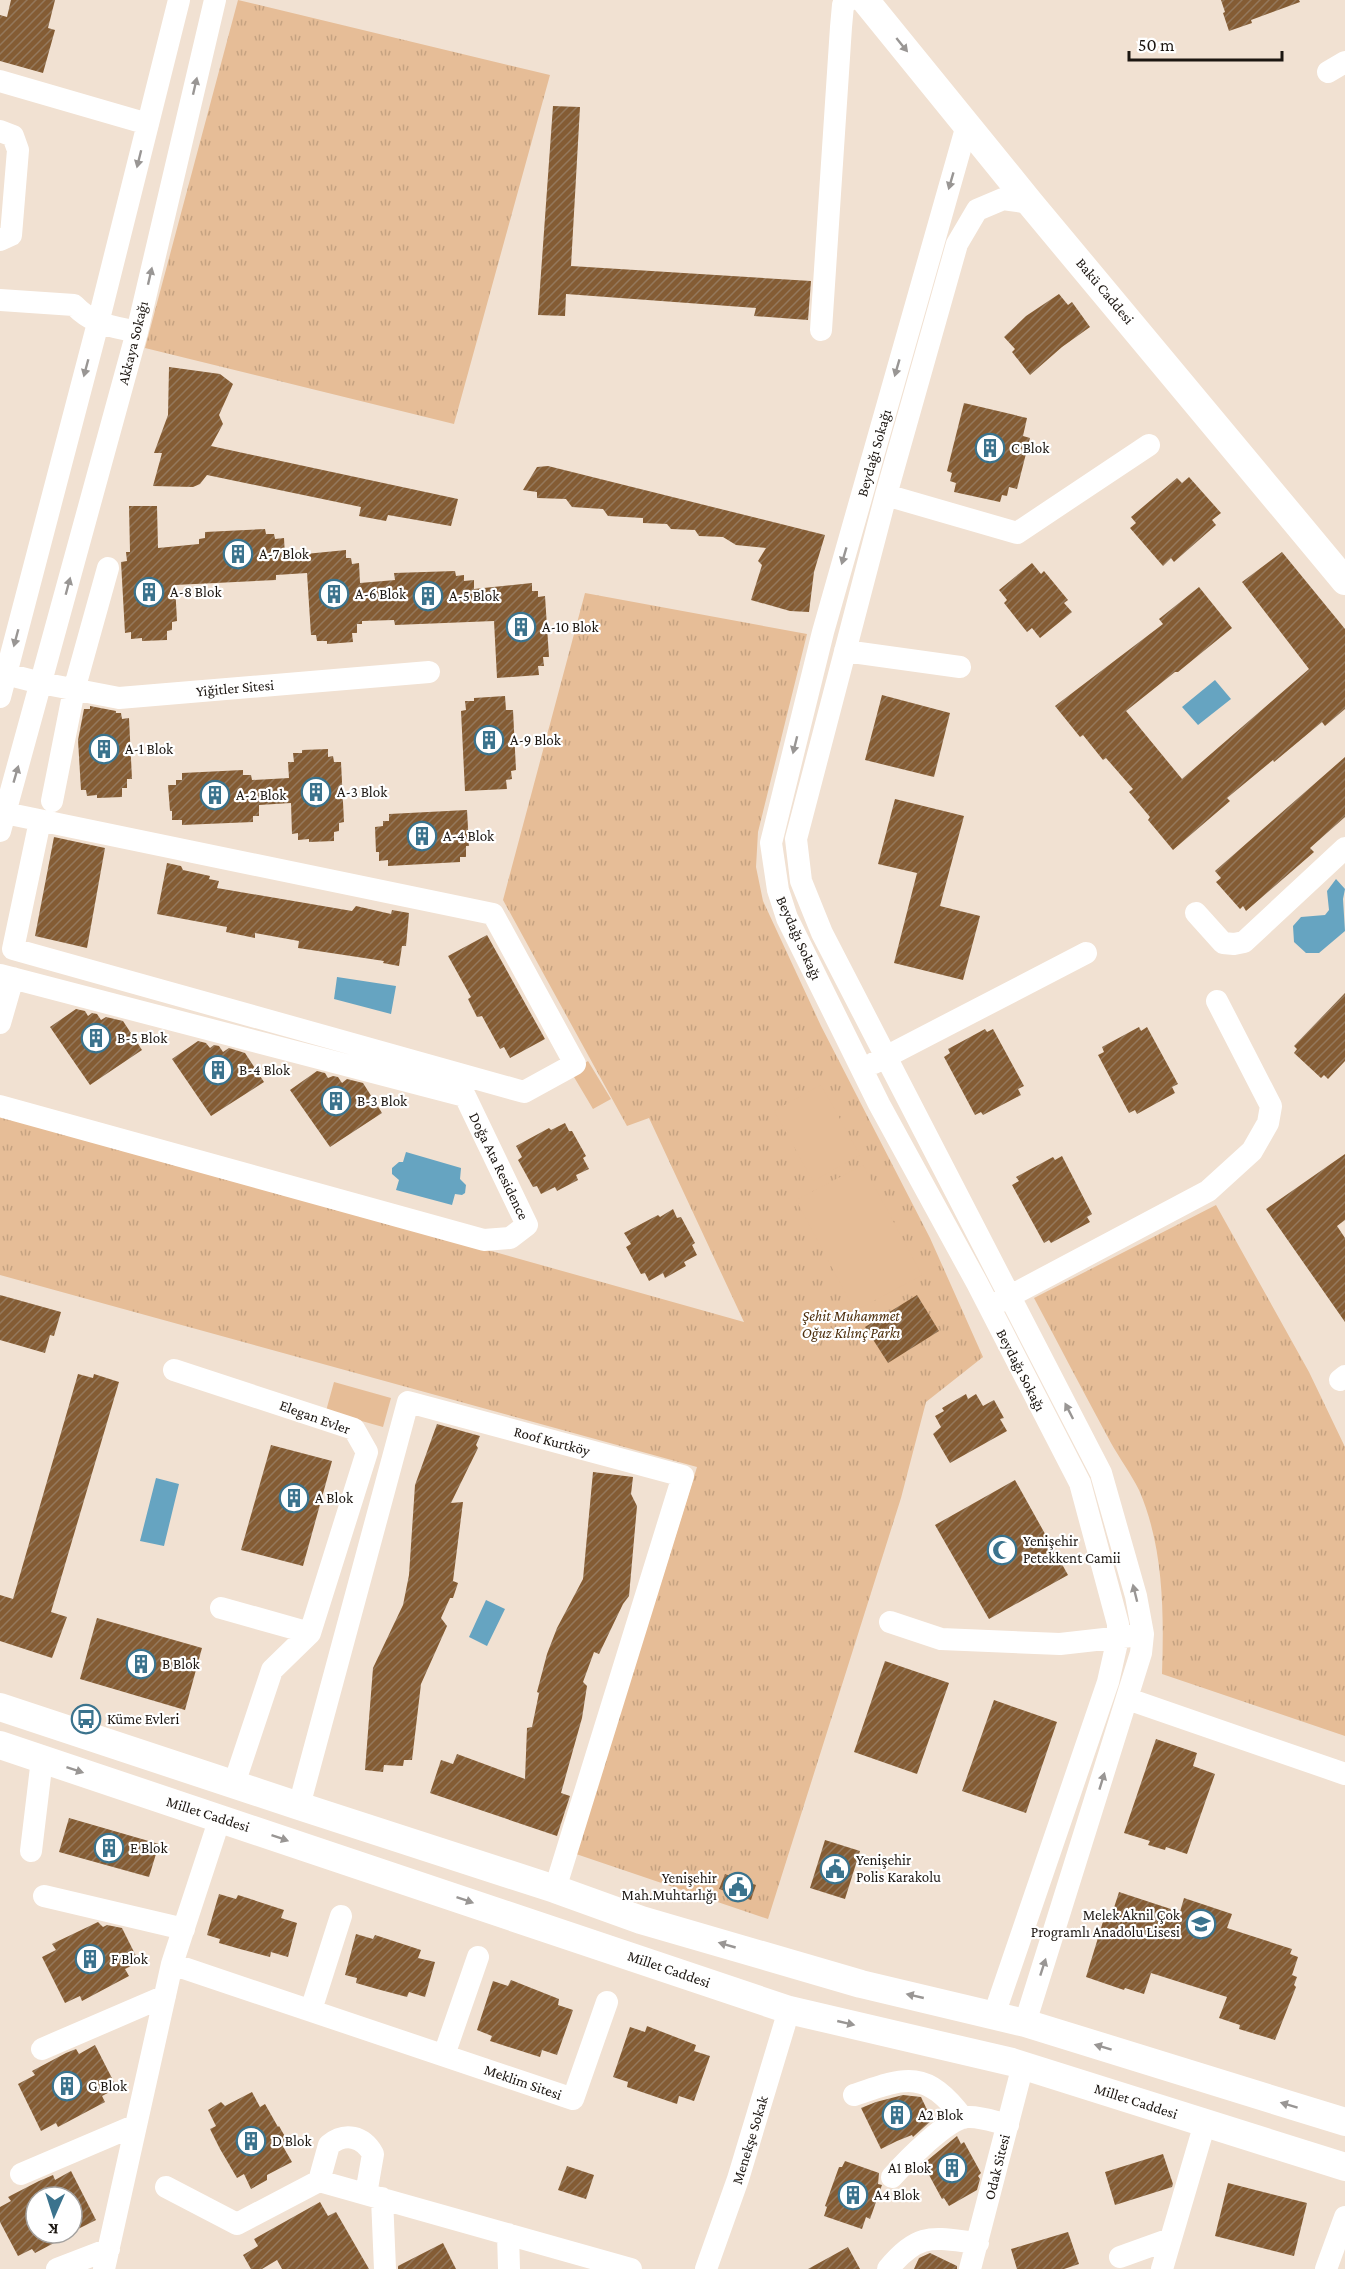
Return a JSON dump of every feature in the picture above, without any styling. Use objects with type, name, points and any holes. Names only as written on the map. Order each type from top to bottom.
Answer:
[{"type":"main road","name":"Bakü Caddesi","points":[[865,0],[1030,203],[1345,582]]},
{"type":"main road","name":"Bakü Caddesi","points":[[890,0],[1345,556]]},
{"type":"main road","points":[[0,1707],[555,1889],[641,1920],[850,1981],[1025,2023],[1345,2122]]},
{"type":"main road","name":"Millet Caddesi","points":[[0,1749],[42,1759],[789,2010],[1017,2064],[1345,2167]]},
{"type":"main road","points":[[981,2054],[994,2015]]},
{"type":"main road","points":[[1017,2064],[1025,2023]]},
{"type":"street","points":[[0,698],[179,0]]},
{"type":"street","name":"Akkaya Sokağı","points":[[2,822],[137,332],[215,0]]},
{"type":"street","points":[[820,330],[841,27],[843,5],[849,0]]},
{"type":"street","points":[[0,81],[148,124]]},
{"type":"street","name":"Beydağı Sokağı","points":[[967,125],[826,621],[771,843],[778,890],[787,918],[862,1070],[1080,1483],[1118,1623],[1118,1638],[1108,1682],[994,2015]]},
{"type":"street","points":[[0,131],[13,136],[18,150],[11,235],[0,240]]},
{"type":"street","name":"Beydağı Sokağı","points":[[1025,2023],[1141,1653],[1143,1634],[1136,1596],[1101,1473],[822,933],[801,881],[796,839],[886,495],[957,244],[977,210],[1003,199],[1030,203]]},
{"type":"street","points":[[0,300],[74,305],[84,316],[98,323],[137,332]]},
{"type":"street","points":[[886,495],[1017,533],[1149,445]]},
{"type":"street","points":[[52,801],[74,690],[108,568]]},
{"type":"street","points":[[845,651],[960,667]]},
{"type":"street","name":"Yiğitler Sitesi","points":[[41,683],[119,698],[429,672]]},
{"type":"street","points":[[6,674],[41,683]]},
{"type":"street","points":[[2,822],[40,821],[493,914],[575,1064],[524,1092],[13,949],[40,821]]},
{"type":"street","points":[[1196,913],[1222,943],[1244,942],[1345,848]]},
{"type":"street","points":[[862,1070],[1086,954]]},
{"type":"street","name":"Doğa Ata Residence","points":[[0,1023],[7,976],[465,1096],[527,1225],[510,1238],[484,1240],[0,1106]]},
{"type":"street","points":[[989,1308],[1209,1191],[1252,1151],[1268,1123],[1271,1106],[1217,1000]]},
{"type":"street","name":"Elegan Evler","points":[[174,1370],[354,1429],[367,1452],[310,1633],[272,1670],[234,1784]]},
{"type":"street","name":"Roof Kurtköy","points":[[299,1806],[408,1402],[683,1476],[555,1889]]},
{"type":"street","points":[[221,1608],[310,1633]]},
{"type":"street","points":[[890,1622],[941,1639],[1060,1644],[1143,1634]]},
{"type":"street","points":[[1128,1699],[1345,1774]]},
{"type":"street","points":[[31,1851],[42,1759]]},
{"type":"street","points":[[57,2269],[107,2259],[172,1964],[220,1818]]},
{"type":"street","points":[[44,1896],[184,1929]]},
{"type":"street","points":[[311,2010],[341,1916]]},
{"type":"street","points":[[444,2055],[478,1956]]},
{"type":"street","name":"Meklim Sitesi","points":[[172,1964],[573,2099],[607,2002]]},
{"type":"street","points":[[42,2049],[165,1996]]},
{"type":"street","name":"Menekşe Sokak","points":[[706,2269],[738,2179],[789,2010]]},
{"type":"street","name":"Odak Sitesi","points":[[970,2269],[1008,2125],[1017,2064]]},
{"type":"street","points":[[854,2095],[893,2082],[921,2083],[936,2088],[963,2118]]},
{"type":"street","points":[[892,2177],[951,2123],[963,2118],[977,2117],[1008,2125]]},
{"type":"street","points":[[1162,2269],[1205,2123]]},
{"type":"street","points":[[21,2174],[136,2125]]},
{"type":"street","points":[[320,2181],[329,2145],[341,2138],[355,2138],[363,2141],[373,2154],[374,2196],[385,2269]]},
{"type":"street","points":[[166,2187],[237,2224],[320,2181],[631,2269]]},
{"type":"street","points":[[1326,2269],[1345,2217]]},
{"type":"street","points":[[508,2234],[509,2269]]},
{"type":"street","points":[[888,2269],[909,2247],[928,2239],[978,2243]]},
{"type":"street","points":[[1120,2257],[1170,2240]]},
{"type":"green space","points":[[238,0],[550,75],[454,424],[145,348]]},
{"type":"green space","name":"Şehit Muhammet Oğuz Kılınç Parkı","points":[[585,593],[807,634],[758,832],[756,867],[763,901],[821,1026],[930,1238],[983,1357],[926,1402],[901,1498],[768,1919],[576,1854],[697,1467],[0,1275],[0,1113],[744,1322],[649,1118],[627,1126],[503,900]]},
{"type":"green space","points":[[588,1061],[611,1099],[593,1109],[571,1072]]},
{"type":"green space","points":[[821,1085],[860,1155],[813,1181],[774,1111]]},
{"type":"green space","points":[[863,1165],[922,1275],[855,1311],[796,1200]]},
{"type":"green space","points":[[1216,1205],[1309,1372],[1345,1447],[1345,1736],[1162,1674],[1161,1581],[1147,1512],[1136,1484],[1111,1443],[1034,1298]]},
{"type":"green space","points":[[334,1382],[391,1398],[383,1427],[326,1411]]},
{"type":"water","points":[[1215,680],[1231,699],[1198,725],[1182,707]]},
{"type":"water","points":[[1336,879],[1345,889],[1343,899],[1345,931],[1319,953],[1306,953],[1294,942],[1293,926],[1301,917],[1325,915],[1329,910],[1327,891]]},
{"type":"water","points":[[337,977],[396,986],[391,1014],[334,999]]},
{"type":"water","points":[[406,1152],[461,1168],[460,1179],[466,1185],[465,1193],[455,1194],[452,1205],[396,1190],[399,1180],[392,1174],[392,1168],[399,1162],[403,1162]]},
{"type":"water","points":[[156,1478],[179,1484],[164,1546],[140,1541]]},
{"type":"water","points":[[486,1600],[505,1609],[487,1646],[469,1637]]},
{"type":"building","points":[[11,0],[55,0],[48,28],[55,30],[43,73],[0,61],[0,15],[7,17]]},
{"type":"building","points":[[1221,0],[1299,0],[1300,2],[1251,20],[1252,23],[1229,31]]},
{"type":"building","points":[[553,106],[580,107],[571,266],[811,281],[808,320],[754,316],[756,308],[566,294],[565,316],[538,315]]},
{"type":"building","points":[[1059,294],[1068,305],[1072,302],[1090,327],[1062,347],[1030,375],[1012,352],[1015,349],[1004,337],[1026,316]]},
{"type":"building","points":[[169,367],[220,374],[233,384],[219,415],[223,424],[211,446],[458,499],[451,526],[388,515],[386,521],[359,516],[361,507],[207,475],[200,484],[193,487],[153,486],[162,453],[154,453],[168,415]]},
{"type":"building","name":"C Blok","points":[[964,403],[1027,418],[1023,436],[1030,438],[1017,489],[1009,487],[1007,496],[1002,495],[1000,502],[954,492],[956,483],[950,481],[952,473],[947,471]]},
{"type":"building","points":[[548,466],[825,535],[814,572],[809,612],[790,611],[751,600],[762,565],[758,561],[766,548],[736,545],[723,537],[699,536],[695,530],[671,529],[667,524],[643,523],[643,518],[608,516],[603,509],[572,507],[566,499],[537,498],[537,492],[523,490],[537,467]]},
{"type":"building","points":[[1189,477],[1221,513],[1212,520],[1216,525],[1174,562],[1171,558],[1163,566],[1130,528],[1136,523],[1131,517],[1177,478],[1182,483]]},
{"type":"building","points":[[129,506],[157,506],[158,548],[199,544],[199,539],[205,538],[205,532],[265,529],[266,534],[274,534],[275,539],[284,538],[285,556],[346,550],[346,558],[351,558],[352,564],[359,563],[360,583],[395,580],[394,573],[455,571],[456,576],[464,575],[464,581],[474,580],[474,589],[532,583],[532,591],[538,591],[538,597],[545,596],[549,657],[543,657],[544,666],[538,666],[539,675],[497,678],[494,621],[395,625],[394,620],[362,621],[362,624],[357,624],[357,633],[352,633],[353,642],[327,644],[327,641],[317,641],[316,635],[311,635],[307,573],[276,575],[276,580],[175,585],[177,621],[172,622],[172,630],[167,631],[167,640],[131,639],[131,632],[125,633],[121,562],[127,561],[126,552],[130,552]]},
{"type":"building","points":[[1282,552],[1345,629],[1345,709],[1325,726],[1322,722],[1274,762],[1273,760],[1227,798],[1230,801],[1173,850],[1129,792],[1133,789],[1106,758],[1103,760],[1083,735],[1080,737],[1055,706],[1163,624],[1159,619],[1199,587],[1232,628],[1126,711],[1182,779],[1309,669],[1242,582]]},
{"type":"building","points":[[1032,563],[1041,574],[1044,571],[1068,600],[1064,603],[1072,612],[1040,638],[1032,628],[1027,632],[1004,603],[1007,600],[999,590]]},
{"type":"building","points":[[882,695],[950,713],[934,777],[865,760]]},
{"type":"building","name":"A-9 Blok","points":[[505,696],[506,710],[513,710],[516,770],[511,771],[512,779],[506,780],[507,789],[465,791],[461,711],[466,710],[465,701],[474,701],[474,698]]},
{"type":"building","name":"A-1 Blok","points":[[90,706],[121,713],[122,719],[129,718],[132,779],[127,779],[127,788],[122,788],[122,797],[97,798],[97,795],[87,796],[86,790],[81,790],[78,740],[84,709],[90,709]]},
{"type":"building","points":[[328,749],[328,757],[333,756],[334,762],[341,762],[344,822],[339,823],[339,831],[334,832],[334,841],[298,840],[298,833],[292,834],[291,803],[259,805],[259,816],[253,816],[253,822],[182,825],[182,820],[172,820],[168,785],[176,785],[176,780],[182,780],[182,773],[243,770],[243,775],[251,775],[252,780],[289,778],[288,762],[294,762],[293,753],[302,753],[302,750]]},
{"type":"building","points":[[1345,757],[1345,817],[1310,848],[1314,852],[1246,911],[1243,906],[1240,909],[1216,882],[1221,878],[1215,871]]},
{"type":"building","points":[[895,799],[964,816],[940,906],[980,916],[963,980],[894,963],[917,873],[878,864]]},
{"type":"building","name":"A-4 Blok","points":[[467,810],[469,846],[466,846],[466,857],[460,857],[460,862],[388,866],[388,860],[379,861],[379,852],[376,852],[375,827],[383,826],[383,821],[389,821],[389,814]]},
{"type":"building","points":[[54,837],[105,848],[87,948],[35,936]]},
{"type":"building","points":[[167,863],[181,866],[183,870],[210,876],[209,879],[219,881],[217,888],[352,911],[356,906],[391,914],[392,910],[409,913],[406,946],[402,946],[399,966],[383,963],[384,961],[298,948],[299,941],[255,933],[255,938],[226,932],[227,927],[157,914]]},
{"type":"building","points":[[487,935],[545,1039],[510,1058],[504,1047],[500,1049],[482,1016],[477,1017],[468,999],[471,997],[448,956]]},
{"type":"building","points":[[1345,993],[1345,1061],[1328,1079],[1324,1075],[1321,1078],[1294,1053],[1297,1049],[1294,1046]]},
{"type":"building","name":"B-5 Blok","points":[[76,1009],[85,1011],[88,1016],[92,1013],[97,1014],[101,1020],[106,1017],[123,1021],[142,1050],[90,1085],[50,1027]]},
{"type":"building","points":[[1139,1027],[1141,1031],[1147,1027],[1178,1084],[1172,1087],[1175,1093],[1137,1114],[1135,1110],[1129,1113],[1098,1055],[1104,1052],[1102,1047]]},
{"type":"building","points":[[985,1029],[987,1032],[993,1029],[1024,1086],[1018,1089],[1021,1095],[983,1115],[981,1112],[975,1115],[944,1057],[950,1053],[948,1049]]},
{"type":"building","name":"B-4 Blok","points":[[198,1041],[206,1043],[210,1048],[214,1045],[219,1046],[223,1052],[229,1048],[245,1053],[264,1082],[211,1116],[172,1059]]},
{"type":"building","name":"B-3 Blok","points":[[317,1071],[325,1073],[328,1078],[338,1077],[342,1083],[347,1079],[363,1083],[382,1113],[330,1147],[290,1090]]},
{"type":"building","points":[[565,1123],[586,1156],[583,1158],[589,1169],[576,1175],[578,1180],[557,1191],[555,1187],[541,1194],[537,1186],[533,1187],[518,1160],[522,1157],[516,1146],[549,1128],[551,1130]]},
{"type":"building","points":[[1345,1154],[1345,1220],[1337,1226],[1345,1238],[1345,1322],[1266,1209]]},
{"type":"building","points":[[1062,1156],[1092,1214],[1087,1217],[1090,1222],[1051,1243],[1049,1240],[1044,1243],[1012,1185],[1019,1181],[1016,1177],[1053,1157],[1055,1160]]},
{"type":"building","points":[[673,1209],[677,1218],[681,1217],[695,1243],[692,1245],[697,1255],[684,1262],[686,1266],[665,1278],[663,1273],[649,1281],[645,1273],[641,1274],[626,1247],[631,1244],[624,1233]]},
{"type":"building","points":[[0,1295],[61,1312],[54,1336],[50,1335],[45,1353],[0,1340]]},
{"type":"building","points":[[917,1295],[939,1331],[888,1363],[865,1327]]},
{"type":"building","points":[[78,1374],[93,1378],[94,1374],[119,1382],[51,1612],[67,1617],[52,1658],[0,1641],[0,1595],[13,1599]]},
{"type":"building","points":[[966,1394],[968,1399],[976,1394],[983,1406],[994,1400],[1004,1418],[1000,1419],[1007,1431],[950,1463],[933,1434],[941,1427],[935,1416],[944,1411],[942,1408]]},
{"type":"building","points":[[437,1424],[480,1436],[476,1445],[478,1448],[451,1503],[463,1502],[453,1581],[458,1583],[453,1598],[450,1598],[441,1618],[447,1626],[421,1684],[412,1760],[404,1760],[403,1766],[384,1765],[383,1772],[365,1770],[373,1668],[403,1605],[409,1575],[415,1485]]},
{"type":"building","name":"A Blok","points":[[271,1445],[332,1461],[303,1566],[241,1550]]},
{"type":"building","points":[[593,1472],[633,1477],[631,1494],[637,1506],[629,1596],[599,1654],[594,1652],[583,1682],[587,1686],[582,1718],[561,1793],[570,1796],[557,1836],[430,1793],[441,1760],[453,1764],[457,1754],[525,1779],[527,1728],[532,1727],[539,1693],[537,1692],[547,1654],[557,1628],[583,1579]]},
{"type":"building","name":"Yenişehir Petekkent Camii","points":[[1015,1480],[1068,1575],[989,1619],[935,1525]]},
{"type":"building","name":"B Blok","points":[[97,1618],[202,1648],[185,1710],[80,1679]]},
{"type":"building","points":[[885,1661],[949,1683],[917,1774],[854,1752]]},
{"type":"building","points":[[994,1700],[1057,1722],[1026,1813],[962,1791]]},
{"type":"building","points":[[1156,1739],[1197,1753],[1193,1766],[1215,1774],[1187,1854],[1166,1847],[1165,1850],[1148,1845],[1150,1841],[1124,1833]]},
{"type":"building","name":"E Blok","points":[[69,1818],[159,1844],[149,1877],[59,1852]]},
{"type":"building","name":"Yenişehir Polis Karakolu","points":[[825,1840],[860,1851],[845,1899],[810,1888]]},
{"type":"building","name":"Yenişehir Mah.Muhtarlığı","points":[[725,1874],[756,1885],[751,1900],[719,1889]]},
{"type":"building","points":[[1119,1892],[1180,1912],[1184,1898],[1232,1914],[1227,1928],[1292,1949],[1290,1954],[1298,1957],[1292,1975],[1297,1977],[1294,1985],[1296,1987],[1275,2040],[1239,2029],[1240,2025],[1219,2018],[1227,1997],[1151,1973],[1144,1994],[1086,1977],[1105,1915],[1111,1917]]},
{"type":"building","points":[[219,1894],[236,1899],[238,1895],[284,1910],[281,1918],[297,1923],[288,1957],[271,1952],[270,1957],[240,1949],[219,1943],[220,1939],[207,1935]]},
{"type":"building","name":"F Blok","points":[[98,1922],[103,1927],[107,1925],[122,1928],[139,1962],[125,1969],[129,1976],[82,2001],[80,1996],[65,2003],[42,1957],[56,1950],[52,1944]]},
{"type":"building","points":[[356,1934],[373,1939],[375,1935],[421,1950],[418,1958],[435,1962],[425,1997],[409,1992],[407,1997],[377,1989],[356,1983],[357,1978],[345,1975]]},
{"type":"building","points":[[511,1980],[559,1999],[558,2005],[573,2010],[557,2055],[542,2050],[540,2057],[490,2041],[492,2036],[477,2030],[493,1981],[508,1986]]},
{"type":"building","points":[[647,2026],[696,2045],[694,2051],[710,2056],[694,2101],[679,2096],[677,2104],[627,2087],[628,2082],[613,2077],[630,2027],[645,2032]]},
{"type":"building","name":"G Blok","points":[[95,2045],[117,2088],[102,2096],[105,2102],[58,2127],[56,2123],[41,2131],[18,2084],[35,2075],[32,2071],[66,2053],[76,2049],[79,2054]]},
{"type":"building","name":"D Blok","points":[[252,2092],[260,2107],[265,2104],[287,2140],[281,2143],[292,2162],[267,2175],[267,2180],[251,2189],[244,2174],[237,2178],[220,2149],[210,2129],[216,2126],[208,2110],[221,2102],[225,2106]]},
{"type":"building","name":"A2 Blok","points":[[903,2095],[921,2097],[932,2120],[913,2137],[912,2135],[881,2149],[861,2108]]},
{"type":"building","name":"A1 Blok","points":[[957,2136],[961,2144],[964,2142],[981,2173],[978,2176],[980,2179],[977,2190],[949,2206],[944,2198],[942,2199],[923,2164]]},
{"type":"building","points":[[1163,2154],[1172,2187],[1115,2205],[1105,2172]]},
{"type":"building","name":"A4 Blok","points":[[845,2161],[879,2173],[878,2184],[882,2185],[870,2219],[866,2217],[862,2229],[824,2216],[827,2207],[825,2206],[839,2167],[842,2167]]},
{"type":"building","points":[[567,2166],[594,2175],[586,2199],[558,2190]]},
{"type":"building","points":[[71,2171],[78,2185],[31,2185],[53,2175],[55,2180]]},
{"type":"building","points":[[1228,2183],[1307,2203],[1294,2256],[1215,2236]]},
{"type":"building","points":[[24,2189],[24,2245],[50,2245],[35,2253],[32,2249],[18,2256],[0,2222],[0,2207],[11,2201],[8,2197]]},
{"type":"building","points":[[84,2196],[96,2220],[84,2226]]},
{"type":"building","points":[[320,2202],[328,2216],[336,2212],[369,2269],[282,2269],[277,2260],[262,2269],[251,2269],[243,2255],[258,2246],[254,2239]]},
{"type":"building","points":[[1068,2232],[1079,2264],[1064,2269],[1017,2269],[1011,2249]]},
{"type":"building","points":[[443,2243],[456,2269],[398,2269],[398,2266]]},
{"type":"building","points":[[848,2247],[860,2269],[808,2269]]},
{"type":"building","points":[[930,2253],[957,2266],[957,2269],[914,2269],[919,2258]]},
{"type":"place","name":"C Blok","points":[[990,448]]},
{"type":"place","name":"A-7 Blok","points":[[238,554]]},
{"type":"place","name":"A-8 Blok","points":[[149,592]]},
{"type":"place","name":"A-6 Blok","points":[[334,594]]},
{"type":"place","name":"A-5 Blok","points":[[428,596]]},
{"type":"place","name":"A-10 Blok","points":[[521,627]]},
{"type":"place","name":"A-9 Blok","points":[[489,740]]},
{"type":"place","name":"A-1 Blok","points":[[104,749]]},
{"type":"place","name":"A-3 Blok","points":[[316,792]]},
{"type":"place","name":"A-2 Blok","points":[[215,795]]},
{"type":"place","name":"A-4 Blok","points":[[422,836]]},
{"type":"place","name":"B-5 Blok","points":[[96,1038]]},
{"type":"place","name":"B-4 Blok","points":[[218,1070]]},
{"type":"place","name":"B-3 Blok","points":[[336,1101]]},
{"type":"place","name":"A Blok","points":[[294,1498]]},
{"type":"place","name":"Yenişehir Petekkent Camii","points":[[1002,1550]]},
{"type":"place","name":"B Blok","points":[[141,1664]]},
{"type":"place","name":"Küme Evleri","points":[[86,1719]]},
{"type":"place","name":"E Blok","points":[[109,1848]]},
{"type":"place","name":"Yenişehir Polis Karakolu","points":[[835,1869]]},
{"type":"place","name":"Yenişehir Mah.Muhtarlığı","points":[[738,1887]]},
{"type":"place","name":"Melek Aknil Çok Programlı Anadolu Lisesi","points":[[1201,1924]]},
{"type":"place","name":"F Blok","points":[[90,1959]]},
{"type":"place","name":"G Blok","points":[[67,2086]]},
{"type":"place","name":"A2 Blok","points":[[897,2115]]},
{"type":"place","name":"D Blok","points":[[251,2141]]},
{"type":"place","name":"A1 Blok","points":[[952,2168]]},
{"type":"place","name":"A4 Blok","points":[[853,2195]]}]
